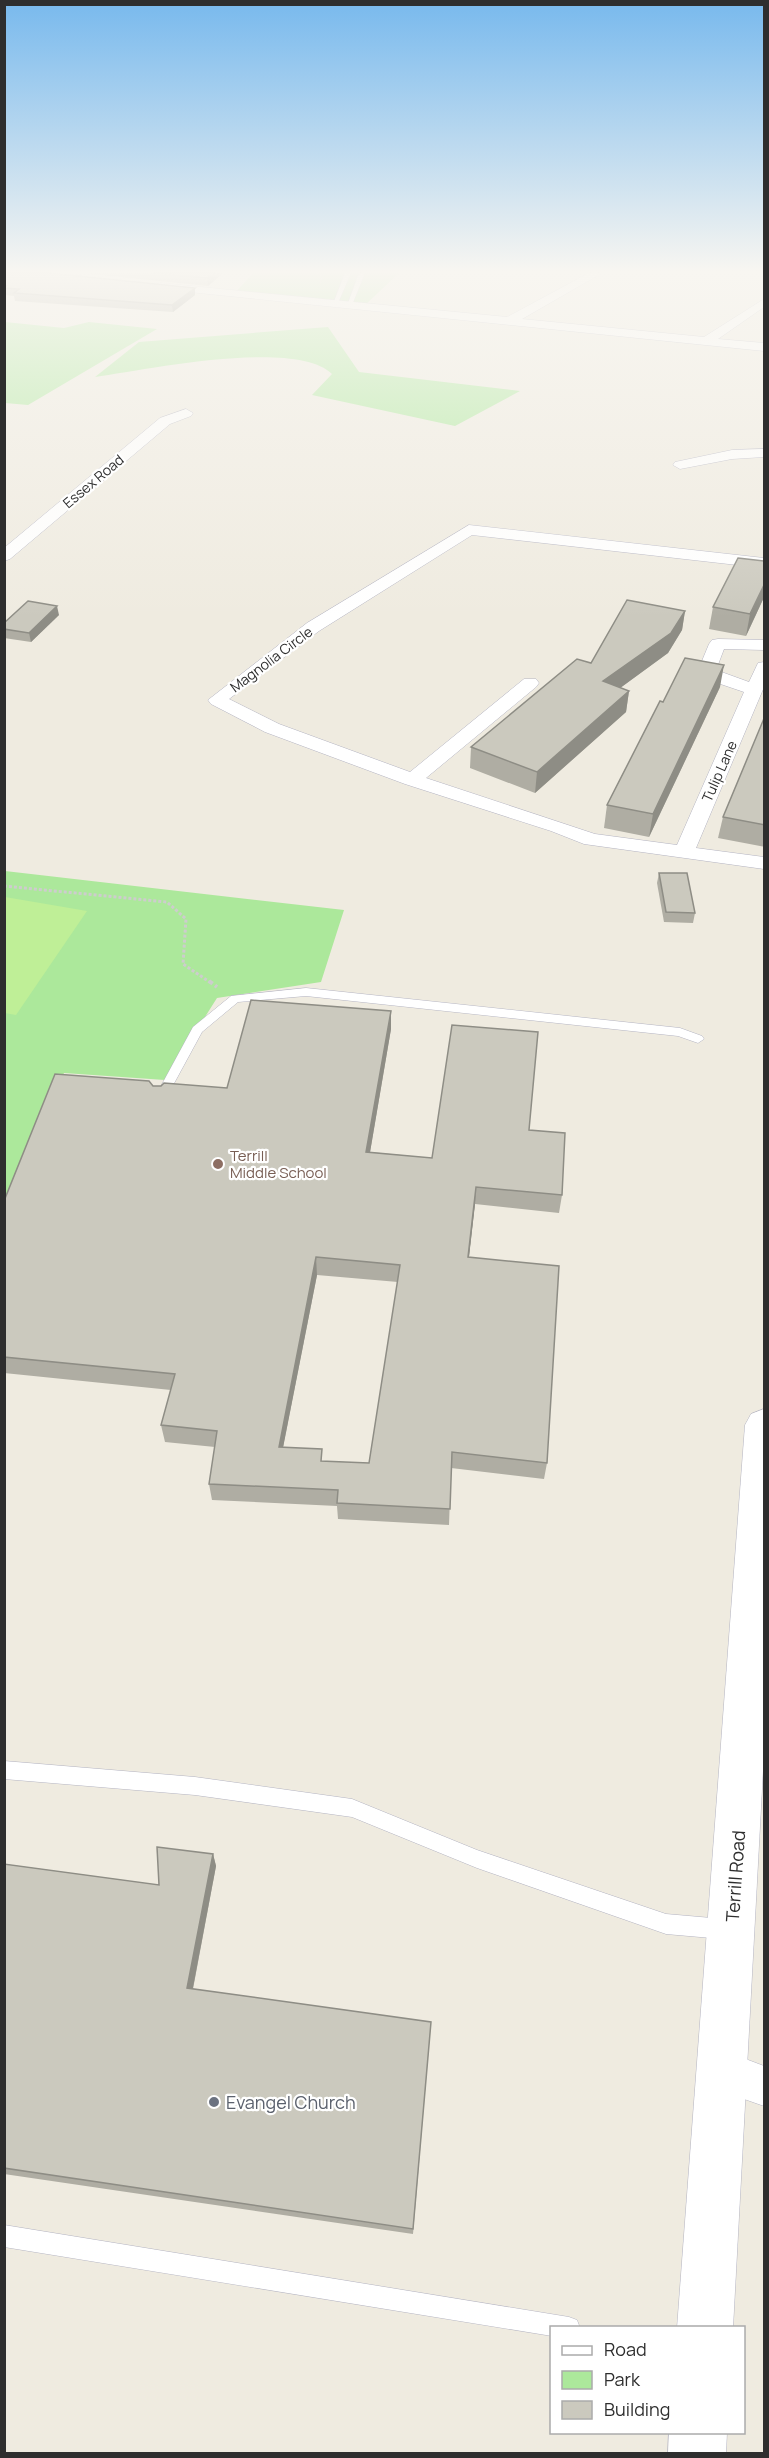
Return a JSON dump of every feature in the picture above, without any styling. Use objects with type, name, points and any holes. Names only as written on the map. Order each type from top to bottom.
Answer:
[{"type":"street","name":"Essex Road","points":[[4,556],[165,421],[186,413]]},
{"type":"street","points":[[680,465],[730,454],[765,453]]},
{"type":"street","name":"Magnolia Circle","points":[[765,563],[469,530],[313,627],[217,700],[272,728],[412,780],[558,826],[591,840],[765,862]]},
{"type":"street","points":[[754,690],[706,673],[718,644],[765,645]]},
{"type":"street","name":"Tulip Lane","points":[[684,852],[764,669]]},
{"type":"street","points":[[412,780],[530,683]]},
{"type":"street","name":"Terrill Road","points":[[705,2326],[765,1425]]},
{"type":"street","points":[[722,2071],[765,2086]]},
{"type":"street","points":[[697,2454],[698,2434]]},
{"type":"lane","points":[[160,1099],[197,1030],[235,999],[306,993],[680,1032],[698,1039]]},
{"type":"lane","points":[[4,1770],[195,1786],[352,1808],[477,1859],[666,1923],[731,1929]]},
{"type":"lane","points":[[4,2236],[557,2326]]},
{"type":"path","points":[[4,886],[168,902],[186,919],[183,964],[235,999]]},
{"type":"green space","points":[[5,388],[57,388],[28,405],[5,403]]},
{"type":"green space","points":[[319,388],[492,388],[520,391],[455,426],[312,395]]},
{"type":"green space","points":[[5,871],[344,910],[321,982],[217,998],[165,1080],[64,1073],[5,1205]]},
{"type":"green space","points":[[5,897],[87,911],[16,1015],[5,1013]]},
{"type":"building","points":[[738,558],[765,561],[765,583],[750,614],[713,607]]},
{"type":"building","points":[[627,600],[685,611],[671,633],[603,681],[629,691],[537,772],[471,747],[577,659],[591,663]]},
{"type":"building","points":[[28,601],[57,606],[29,633],[4,629],[4,623]]},
{"type":"building","points":[[685,658],[724,665],[653,814],[607,805],[660,701],[663,702]]},
{"type":"building","points":[[765,716],[765,825],[723,817]]},
{"type":"building","points":[[659,873],[687,873],[695,913],[666,912]]},
{"type":"building","points":[[251,1000],[391,1011],[366,1152],[432,1158],[452,1025],[538,1032],[529,1130],[565,1133],[562,1195],[476,1187],[468,1257],[559,1266],[547,1463],[452,1452],[450,1509],[337,1503],[338,1490],[209,1484],[217,1431],[161,1425],[175,1374],[4,1357],[4,1201],[55,1074],[149,1081],[153,1086],[161,1086],[164,1083],[227,1088]],"holes":[[[316,1257],[400,1265],[369,1463],[321,1461],[322,1449],[279,1447]]]},
{"type":"building","name":"Evangel Church","points":[[157,1847],[213,1854],[187,1988],[431,2022],[413,2229],[4,2168],[4,1864],[159,1885]]},
{"type":"place","name":"Terrill Middle School","points":[[218,1164]]},
{"type":"place","name":"Evangel Church","points":[[214,2102]]}]
